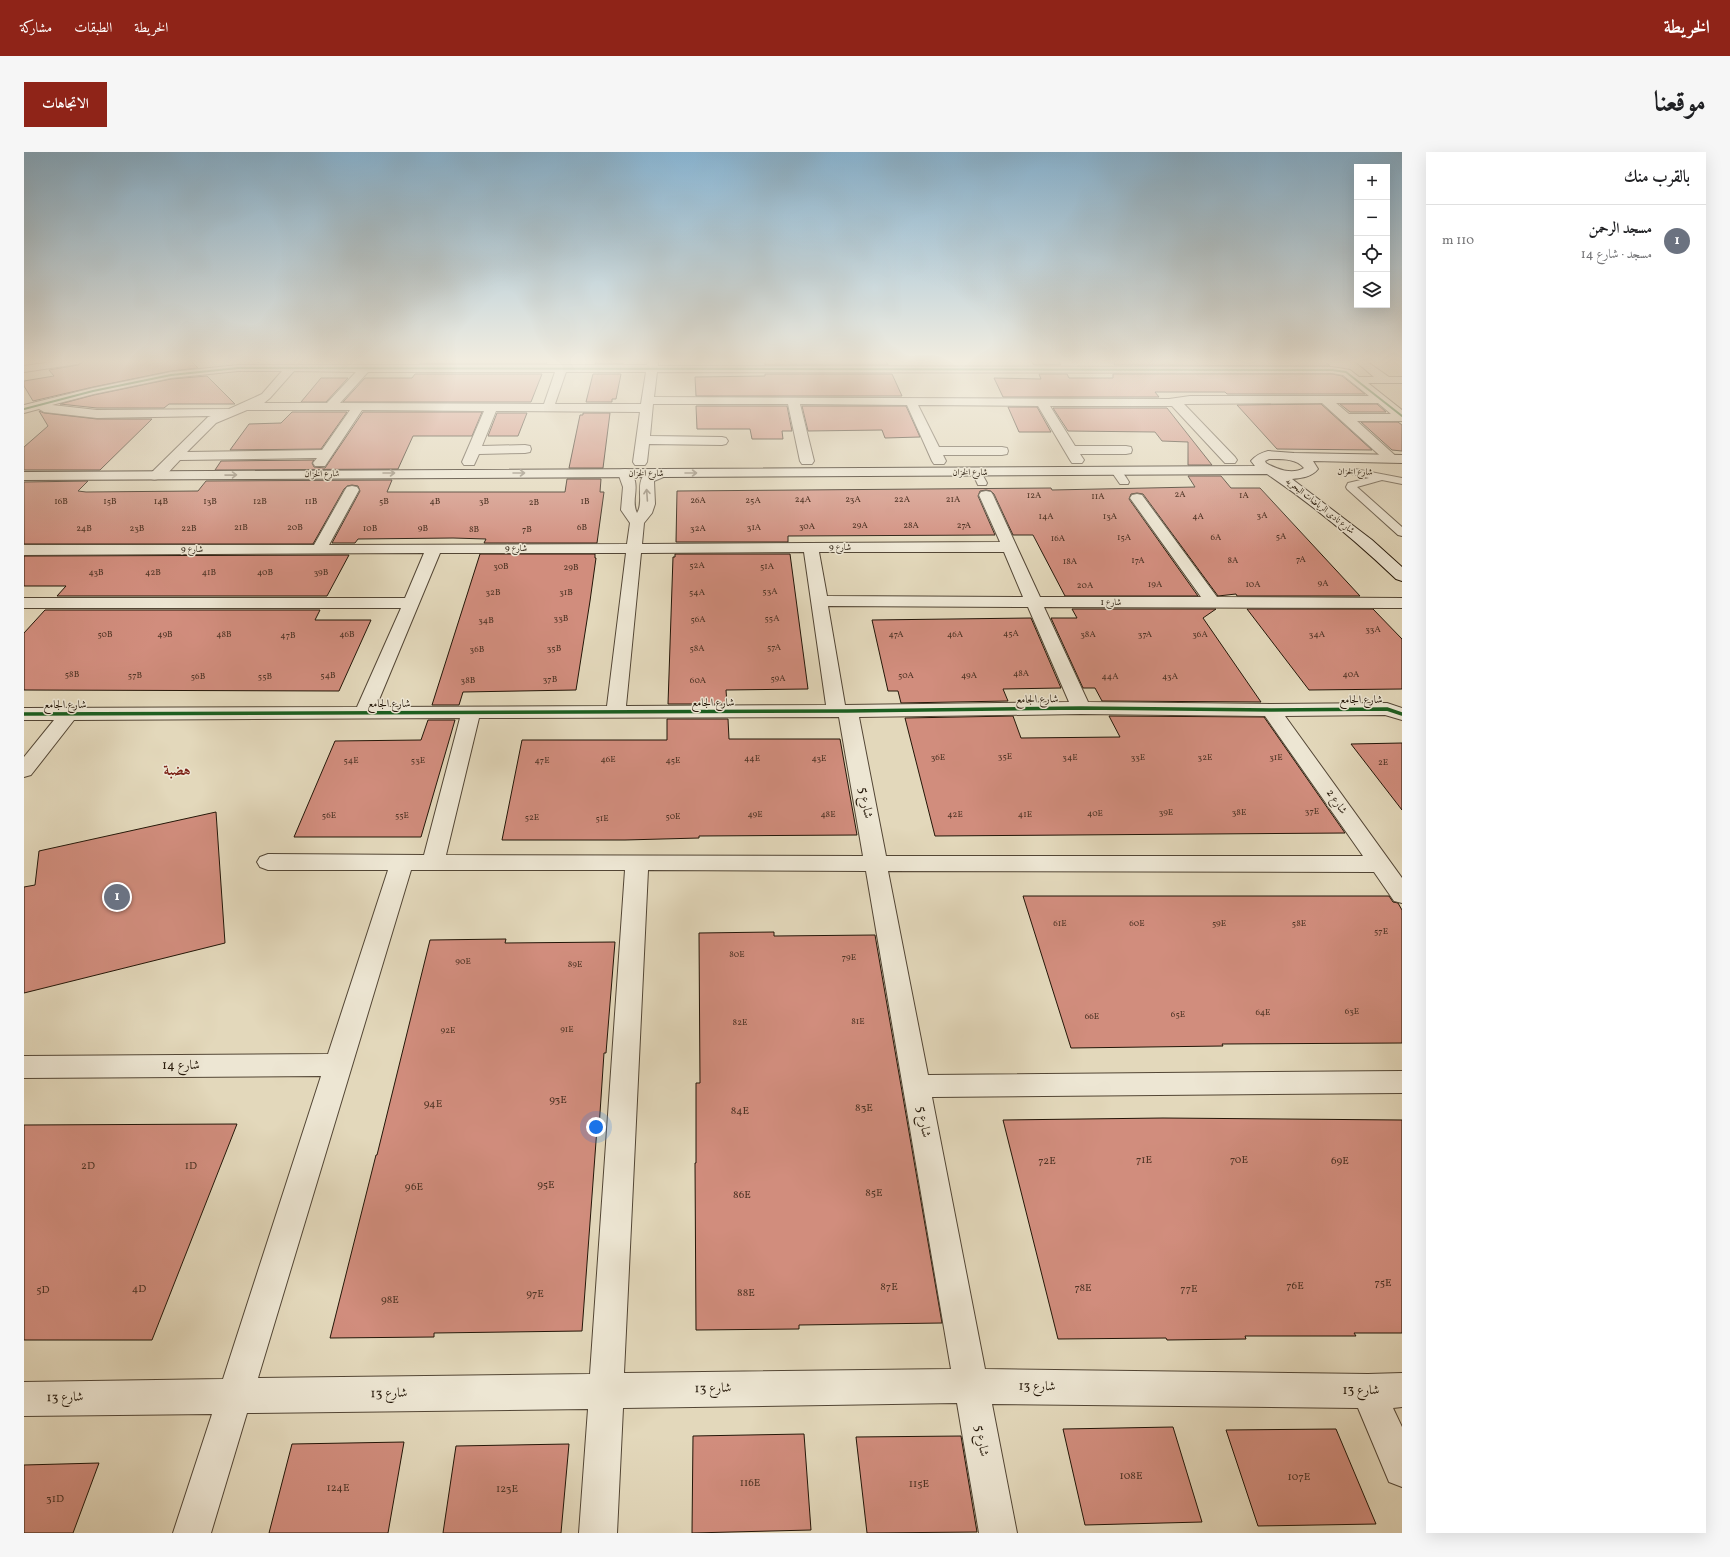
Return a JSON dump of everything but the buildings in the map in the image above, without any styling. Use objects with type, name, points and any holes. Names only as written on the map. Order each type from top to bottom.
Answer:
[{"type":"street","points":[[160,471],[206,425]]},
{"type":"street","points":[[175,456],[322,459],[345,425]]},
{"type":"street","points":[[469,462],[485,425]]},
{"type":"street","points":[[640,462],[645,425]]},
{"type":"street","points":[[799,425],[807,461]]},
{"type":"street","points":[[922,425],[936,456],[1002,450]]},
{"type":"street","points":[[1056,425],[1074,455],[1126,450]]},
{"type":"street","points":[[1197,425],[1230,460]]},
{"type":"street","points":[[1355,425],[1397,459]]},
{"type":"street","points":[[643,440],[722,441]]},
{"type":"street","points":[[474,450],[525,449]]},
{"type":"street","name":"شارع الخزان","points":[[24,476],[160,471],[322,459],[469,462],[640,462],[807,461],[936,456],[1074,455],[1230,460],[1259,459],[1274,455],[1290,457],[1397,459]]},
{"type":"street","name":"شارع نادى الرياضات البحريه","points":[[1290,457],[1306,462],[1310,466],[1308,472],[1318,490],[1367,544]]},
{"type":"street","name":"شارع نادى الرياضات البحريه","points":[[1259,459],[1259,464],[1300,490],[1367,544],[1402,576]]},
{"type":"street","name":"شارع الخزان","points":[[24,469],[361,473],[661,473],[982,483],[1116,471],[1270,470],[1292,475],[1308,472],[1324,472]]},
{"type":"street","name":"شارع الخزان","points":[[1340,472],[1402,473]]},
{"type":"street","points":[[320,549],[361,473]]},
{"type":"street","points":[[625,473],[629,481],[630,488],[627,509],[629,515],[637,522]]},
{"type":"street","points":[[616,712],[637,522],[644,516],[648,506],[647,480],[651,476],[661,473]]},
{"type":"street","points":[[982,483],[1033,602],[1081,708]]},
{"type":"street","points":[[1137,498],[1214,603]]},
{"type":"street","name":"شارع 9","points":[[24,550],[1009,547]]},
{"type":"street","points":[[364,713],[434,548]]},
{"type":"street","name":"شارع 5","points":[[811,548],[819,601],[876,863],[998,1533]]},
{"type":"street","name":"شارع 1","points":[[819,601],[1402,604]]},
{"type":"street","points":[[24,603],[411,602]]},
{"type":"street","name":"شارع الجامع","points":[[24,714],[842,711],[1081,708],[1271,710],[1397,708]]},
{"type":"street","name":"شارع 2","points":[[1271,710],[1402,895]]},
{"type":"street","points":[[433,862],[471,713]]},
{"type":"street","points":[[24,771],[68,714]]},
{"type":"street","points":[[268,862],[1380,864]]},
{"type":"street","points":[[192,1533],[402,862]]},
{"type":"street","points":[[598,1533],[637,862]]},
{"type":"street","name":"شارع 14","points":[[24,1066],[338,1065]]},
{"type":"street","points":[[917,1086],[1402,1082]]},
{"type":"street","name":"شارع 13","points":[[24,1399],[971,1386],[1368,1391],[1402,1390]]},
{"type":"street","points":[[1368,1391],[1402,1469]]},
{"type":"lane","points":[[1116,471],[1124,482]]},
{"type":"lane","points":[[1355,472],[1402,481]]},
{"type":"lane","points":[[1382,477],[1352,485],[1351,488],[1400,528]]},
{"type":"cycle path","points":[[24,714],[848,711],[1081,708],[1271,710],[1387,709],[1402,714]]},
{"type":"place","name":"مسجد الرحمن","points":[[117,897]]},
{"type":"district","name":"هضبة","points":[[177,771]]}]
